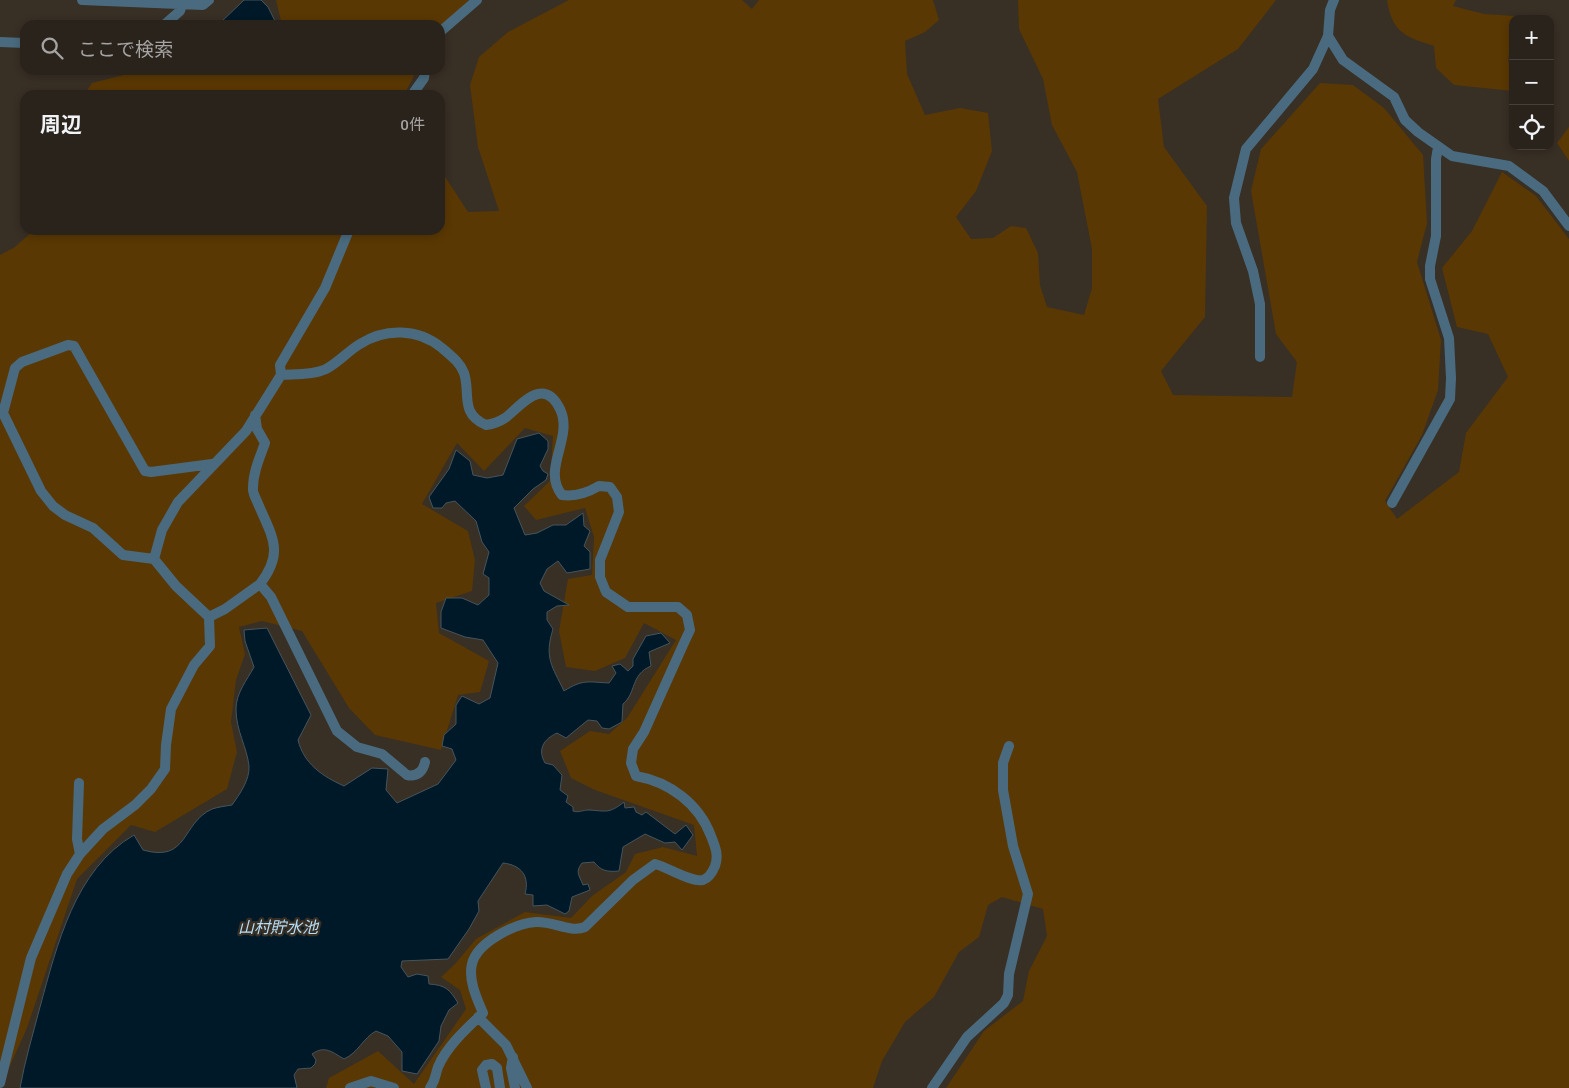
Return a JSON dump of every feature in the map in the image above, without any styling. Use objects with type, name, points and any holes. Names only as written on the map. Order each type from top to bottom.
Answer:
[{"type":"street","points":[[82,0],[183,2],[203,6],[209,0]]},
{"type":"street","points":[[445,28],[477,0]]},
{"type":"street","points":[[1260,357],[1260,304],[1252,271],[1236,223],[1234,198],[1246,150],[1313,69],[1328,36],[1330,10],[1334,0]]},
{"type":"street","points":[[168,20],[183,2]]},
{"type":"street","points":[[1328,36],[1343,60],[1394,97],[1405,120],[1438,147],[1452,156],[1509,166],[1543,191],[1569,226]]},
{"type":"street","points":[[0,42],[20,43]]},
{"type":"street","points":[[416,90],[424,75]]},
{"type":"street","points":[[1392,503],[1450,399],[1449,338],[1430,279],[1430,266],[1436,236],[1438,147]]},
{"type":"street","points":[[154,559],[162,530],[178,502],[191,490],[212,464],[246,431],[281,375],[280,365],[326,288],[347,235]]},
{"type":"street","points":[[281,375],[312,373],[327,368],[360,344],[382,334],[400,332],[414,334],[438,345],[459,364],[466,380],[465,393],[472,414],[479,422],[486,425],[496,423],[533,396],[543,394],[553,398],[560,410],[565,425],[563,443],[555,466],[555,478],[559,491],[562,495],[571,496],[589,492],[599,486],[610,487],[617,498],[619,512],[600,560],[600,577],[606,592],[628,607],[678,607],[687,615],[690,630],[664,689],[633,749],[631,763],[636,776],[663,784],[685,799],[705,820],[716,848],[717,860],[713,871],[708,876],[698,880],[655,864],[633,880],[585,928],[578,930],[536,922],[502,932],[482,947],[472,964],[473,983],[483,1013],[450,1047],[438,1068],[436,1080],[430,1088]]},
{"type":"street","points":[[0,1083],[31,958],[67,874],[80,854],[103,829],[151,789],[165,769],[171,709],[194,665],[210,646],[210,617],[176,586],[154,559],[124,556],[93,528],[65,515],[53,506],[41,491],[3,414],[15,368],[22,362],[68,345],[74,346],[145,470],[151,472],[212,464]]},
{"type":"street","points":[[210,617],[226,609],[260,584],[269,573],[274,560],[276,544],[252,490],[257,465],[265,443],[257,428],[255,415]]},
{"type":"street","points":[[260,584],[271,597],[327,712],[342,737],[357,747],[382,754],[407,776],[413,776],[421,772],[425,762]]},
{"type":"street","points":[[932,1088],[967,1037],[1004,1002],[1008,995],[1009,974],[1028,894],[1013,846],[1003,790],[1003,763],[1009,746]]},
{"type":"street","points":[[79,783],[77,839],[80,854]]},
{"type":"street","points":[[478,1017],[496,1032],[513,1057],[527,1088]]},
{"type":"street","points":[[513,1057],[511,1068],[515,1088]]},
{"type":"street","points":[[486,1088],[482,1070],[486,1065],[492,1064],[497,1068],[500,1088]]},
{"type":"street","points":[[350,1088],[371,1081],[394,1088]]},
{"type":"shaded area","points":[[276,0],[469,0],[445,25],[445,20],[281,20]]},
{"type":"shaded area","points":[[569,0],[742,0],[752,9],[759,0],[933,0],[939,20],[925,32],[905,41],[907,74],[925,115],[960,108],[988,113],[992,151],[976,191],[956,217],[971,239],[993,238],[1011,226],[1026,228],[1038,253],[1040,285],[1047,307],[1084,315],[1092,288],[1092,249],[1077,172],[1052,125],[1043,79],[1019,29],[1018,0],[1276,0],[1238,49],[1158,99],[1164,147],[1207,206],[1205,317],[1161,371],[1173,395],[1292,397],[1297,362],[1276,334],[1251,191],[1261,149],[1320,83],[1353,85],[1384,108],[1423,155],[1427,223],[1417,262],[1441,340],[1438,390],[1422,435],[1385,501],[1397,519],[1459,472],[1466,433],[1508,377],[1488,334],[1457,327],[1442,268],[1472,231],[1502,172],[1536,196],[1569,239],[1569,1088],[946,1088],[984,1031],[1023,1001],[1029,971],[1047,936],[1043,909],[1002,897],[988,905],[979,937],[959,952],[934,997],[905,1022],[882,1061],[873,1088],[326,1088],[329,1078],[378,1051],[414,1084],[466,1009],[460,990],[441,977],[476,939],[525,912],[571,918],[592,896],[626,872],[635,854],[663,847],[697,856],[694,825],[595,790],[571,778],[560,751],[590,731],[609,734],[627,718],[676,640],[644,623],[625,658],[595,671],[566,667],[559,631],[568,579],[592,575],[594,537],[585,508],[536,520],[524,506],[550,481],[553,436],[525,428],[484,471],[457,443],[422,504],[468,531],[475,560],[472,591],[436,603],[439,633],[489,661],[480,692],[458,695],[441,750],[375,735],[349,708],[302,631],[262,621],[239,627],[245,654],[236,680],[231,722],[237,752],[227,789],[155,832],[131,825],[77,879],[27,1028],[0,1088],[0,255],[15,247],[28,235],[445,235],[445,177],[468,212],[499,211],[478,147],[470,85],[479,57],[508,32]]},
{"type":"shaded area","points":[[1387,0],[1456,0],[1453,6],[1484,14],[1509,16],[1509,91],[1454,85],[1436,68],[1434,46],[1416,40],[1402,32],[1397,27],[1389,11]]},
{"type":"shaded area","points":[[124,75],[414,75],[407,90],[87,90],[92,83]]},
{"type":"shaded area","points":[[1569,127],[1569,161],[1557,143]]},
{"type":"water","points":[[244,0],[261,0],[268,7],[274,20],[223,20]]},
{"type":"water","name":"山村貯水池","points":[[539,433],[548,441],[548,449],[540,466],[548,474],[546,480],[533,489],[514,508],[525,535],[537,533],[553,525],[566,525],[583,513],[584,526],[590,531],[584,546],[590,552],[590,569],[567,573],[558,561],[547,569],[540,583],[544,591],[569,605],[557,606],[547,612],[547,620],[553,629],[549,655],[564,691],[581,683],[609,683],[616,673],[612,666],[620,664],[628,671],[633,666],[633,659],[646,636],[661,633],[670,643],[649,652],[651,666],[640,674],[623,704],[622,722],[609,729],[602,728],[597,721],[588,720],[566,738],[557,733],[545,741],[542,749],[543,758],[545,763],[553,765],[562,775],[560,790],[568,796],[566,802],[573,807],[573,811],[607,811],[624,802],[625,808],[634,807],[636,812],[642,815],[646,812],[675,834],[686,825],[693,835],[682,850],[675,842],[665,843],[645,834],[623,847],[619,871],[605,870],[594,862],[582,863],[578,871],[579,876],[583,885],[588,884],[590,890],[572,897],[569,911],[565,914],[547,905],[533,906],[533,895],[525,894],[526,882],[523,872],[515,866],[503,863],[478,901],[479,911],[469,929],[448,959],[402,961],[401,967],[408,977],[417,974],[428,976],[429,984],[447,989],[458,1003],[449,1010],[441,1026],[439,1041],[417,1074],[402,1071],[402,1052],[388,1036],[376,1031],[344,1059],[325,1050],[312,1054],[316,1060],[315,1064],[311,1068],[298,1069],[294,1075],[297,1088],[20,1088],[40,1007],[62,934],[83,888],[97,868],[114,850],[134,835],[143,850],[158,853],[169,851],[183,840],[202,815],[212,809],[232,805],[248,777],[249,766],[236,717],[236,703],[242,687],[254,667],[245,641],[244,630],[267,628],[311,715],[298,740],[309,762],[321,773],[344,786],[372,768],[388,769],[386,790],[397,803],[438,784],[456,760],[452,749],[442,746],[444,735],[456,724],[456,705],[462,696],[479,704],[490,698],[498,663],[483,640],[465,637],[441,628],[441,612],[446,598],[462,598],[478,605],[489,595],[489,578],[483,574],[489,552],[482,542],[476,521],[455,501],[446,503],[442,508],[433,508],[429,497],[449,469],[456,450],[470,461],[473,475],[487,478],[503,475],[517,439]]}]
